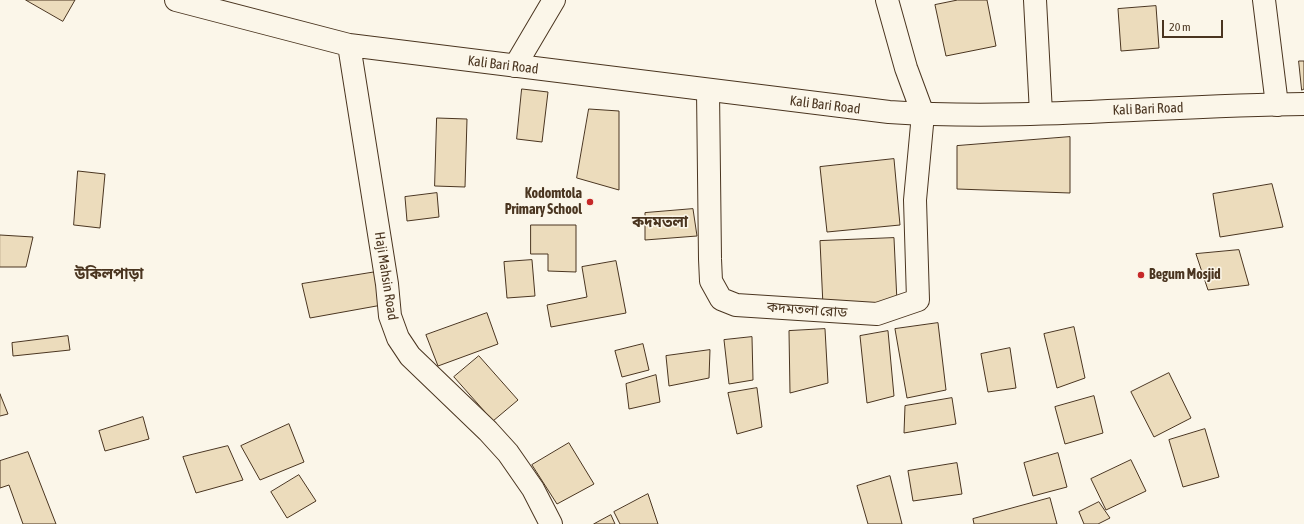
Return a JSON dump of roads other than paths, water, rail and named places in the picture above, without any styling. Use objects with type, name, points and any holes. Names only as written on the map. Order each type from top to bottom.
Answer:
[{"type":"main road","name":"Kali Bari Road","points":[[176,0],[349,45],[708,91],[889,112],[923,114],[1041,113],[1304,104]]},
{"type":"main road","points":[[515,66],[554,0]]},
{"type":"main road","points":[[887,0],[906,68],[923,114]]},
{"type":"main road","points":[[1034,0],[1041,113]]},
{"type":"main road","points":[[1264,0],[1277,104]]},
{"type":"main road","name":"Haji Mahsin Road","points":[[349,45],[387,284],[390,316],[398,338],[410,356],[488,431],[508,453],[533,489],[551,524]]},
{"type":"main road","name":"কদমতলা রোড","points":[[708,91],[711,282],[721,299],[736,305],[877,314],[918,300],[915,200],[923,114]]},
{"type":"place","name":"Kodomtola Primary School","points":[[590,202]]},
{"type":"place","name":"Begum Mosjid","points":[[1141,275]]},
{"type":"district","name":"কদমতলা","points":[[660,222]]},
{"type":"district","name":"উকিলপাড়া","points":[[109,274]]}]
